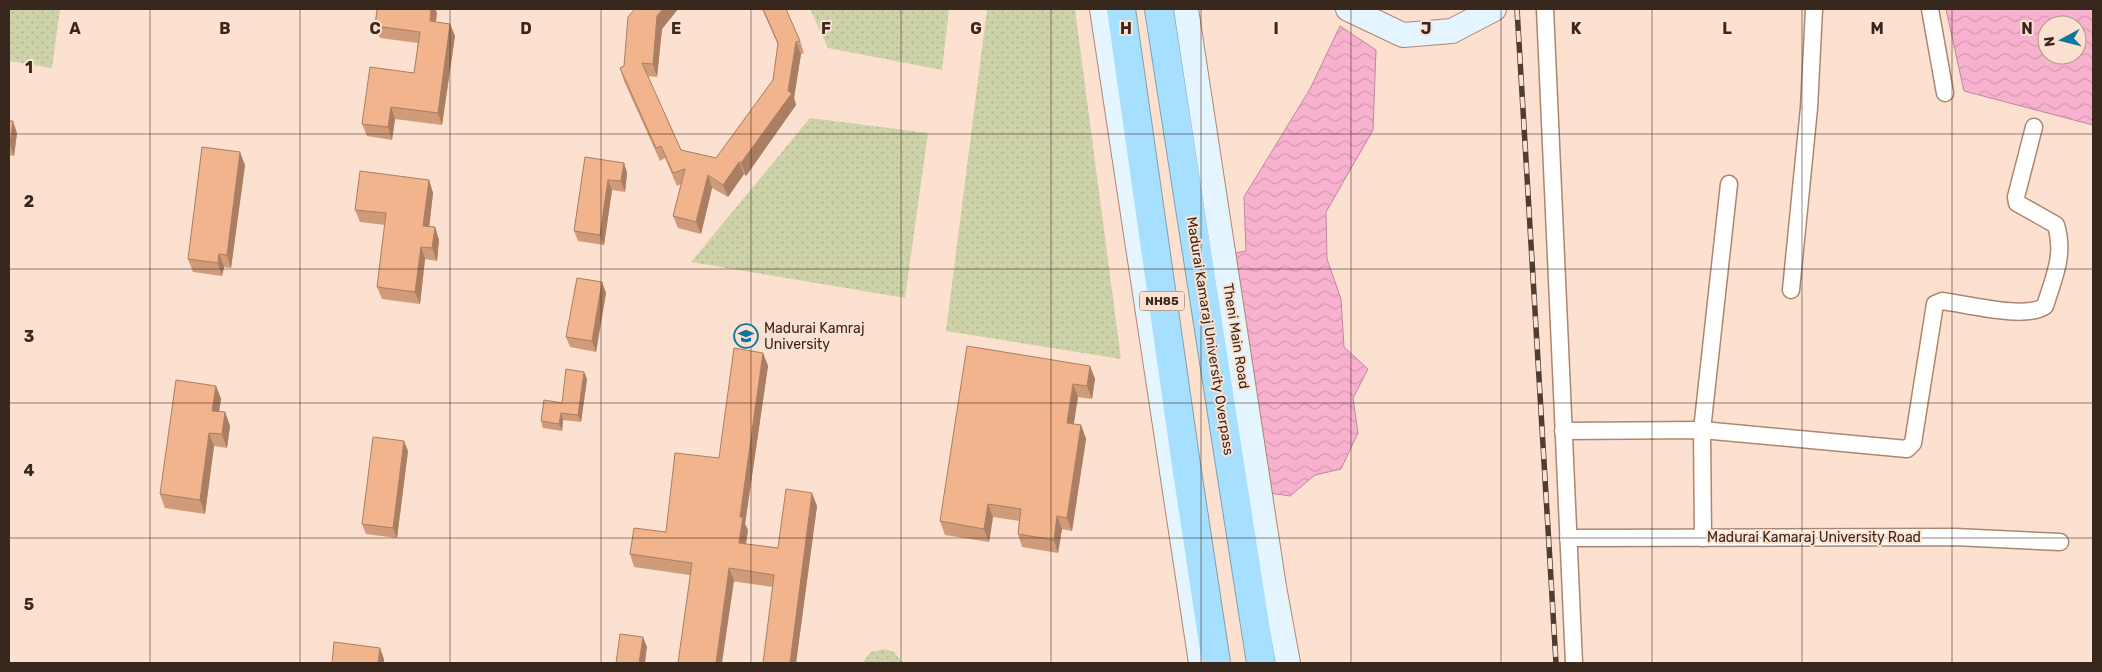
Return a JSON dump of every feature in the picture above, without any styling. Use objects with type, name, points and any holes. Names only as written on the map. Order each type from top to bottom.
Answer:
[{"type":"highway","name":"NH85","points":[[1121,9],[1216,663]]},
{"type":"highway","name":"Madurai Kamaraj University Overpass","points":[[1159,9],[1250,589],[1280,662]]},
{"type":"street","name":"NH85","points":[[1102,9],[1201,663]]},
{"type":"street","name":"Theni Main Road","points":[[1186,9],[1274,587],[1280,662]]},
{"type":"street","points":[[1348,9],[1403,35],[1452,31],[1494,9]]},
{"type":"street","points":[[1545,9],[1574,663]]},
{"type":"street","points":[[1791,290],[1809,108],[1814,9]]},
{"type":"street","points":[[1930,9],[1945,93]]},
{"type":"street","points":[[1563,431],[1702,430],[1907,449],[1913,444],[1935,304],[1942,300],[2021,313],[2039,311],[2046,306],[2061,251],[2060,239],[2056,225],[2017,203],[2016,197],[2034,127]]},
{"type":"street","points":[[1703,538],[1702,430],[1729,184]]},
{"type":"street","name":"Madurai Kamaraj University Road","points":[[1568,538],[1954,537],[2060,542]]},
{"type":"green space","points":[[9,9],[60,9],[52,68],[9,61]]},
{"type":"green space","points":[[810,9],[949,9],[942,70],[828,48]]},
{"type":"green space","points":[[987,9],[1075,9],[1121,359],[946,331]]},
{"type":"green space","points":[[810,118],[928,133],[905,298],[691,262]]},
{"type":"green space","points":[[885,649],[894,652],[903,663],[862,663],[871,652]]},
{"type":"water","points":[[1946,9],[2093,9],[2093,125],[1964,91]]},
{"type":"water","points":[[1340,26],[1376,50],[1373,130],[1326,212],[1327,259],[1341,299],[1344,347],[1368,369],[1353,398],[1358,433],[1341,469],[1315,475],[1290,496],[1270,493],[1235,253],[1246,251],[1244,197],[1310,89]]},
{"type":"building","points":[[377,9],[431,9],[430,21],[450,24],[438,113],[391,107],[388,127],[362,124],[370,67],[414,73],[420,32],[375,26]]},
{"type":"building","points":[[635,9],[663,9],[657,16],[653,64],[642,63],[681,150],[716,158],[773,80],[778,43],[763,9],[786,9],[800,41],[796,42],[788,91],[792,93],[723,185],[708,175],[696,222],[673,216],[685,169],[673,173],[661,146],[656,148],[620,68],[624,66],[628,17]]},
{"type":"building","points":[[9,121],[13,121],[10,144],[9,144]]},
{"type":"building","points":[[202,147],[240,152],[227,255],[219,254],[218,263],[188,259]]},
{"type":"building","points":[[585,157],[624,163],[621,181],[608,180],[600,235],[574,231]]},
{"type":"building","points":[[360,171],[429,180],[423,226],[435,227],[432,248],[421,247],[415,292],[377,287],[386,213],[355,210]]},
{"type":"building","points":[[577,278],[602,282],[592,341],[566,337]]},
{"type":"building","points":[[967,346],[1090,366],[1087,386],[1073,384],[1067,423],[1081,425],[1067,518],[1057,516],[1054,540],[1018,534],[1021,509],[988,504],[984,529],[940,521]]},
{"type":"building","points":[[734,348],[763,353],[740,517],[743,517],[739,543],[778,548],[786,489],[812,493],[790,663],[763,663],[774,575],[729,568],[716,663],[678,663],[692,563],[630,554],[634,528],[666,532],[675,453],[719,458]]},
{"type":"building","points":[[566,369],[584,372],[578,415],[561,413],[559,424],[541,421],[544,400],[562,403]]},
{"type":"building","points":[[176,380],[216,386],[212,411],[225,412],[222,434],[209,433],[200,500],[160,494]]},
{"type":"building","points":[[373,437],[404,441],[393,528],[362,524]]},
{"type":"building","points":[[620,634],[643,637],[639,663],[616,663]]},
{"type":"building","points":[[334,642],[380,648],[378,663],[332,663]]},
{"type":"railway","points":[[1517,9],[1556,663]]},
{"type":"place","name":"Madurai Kamraj University","points":[[746,336]]}]
